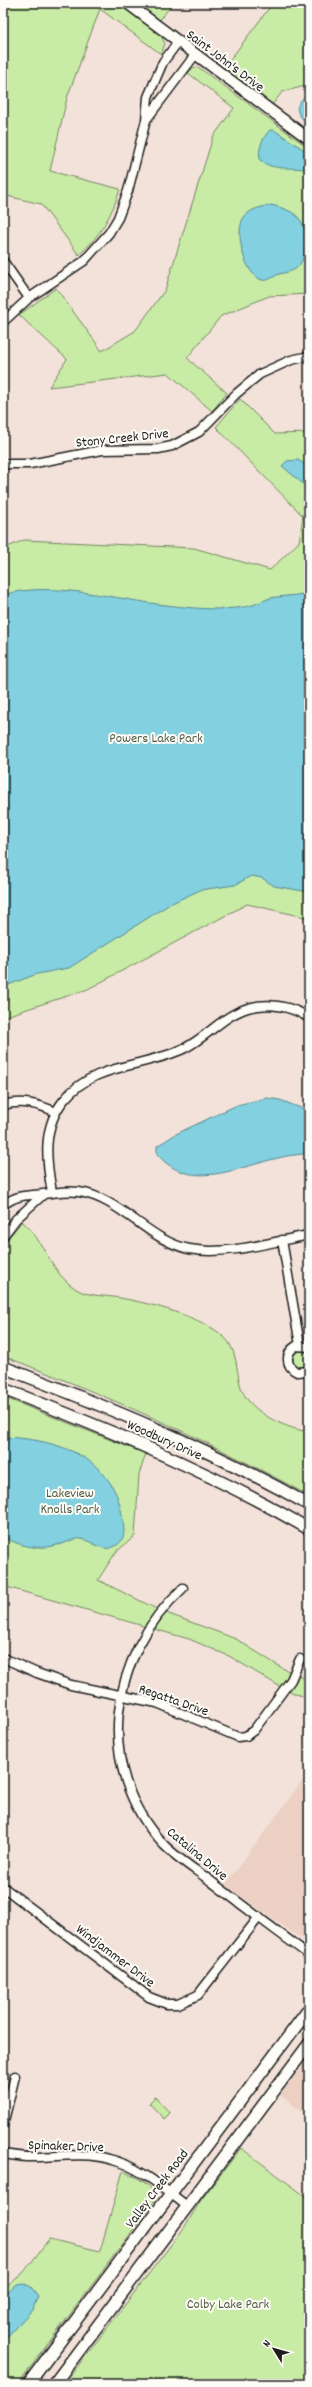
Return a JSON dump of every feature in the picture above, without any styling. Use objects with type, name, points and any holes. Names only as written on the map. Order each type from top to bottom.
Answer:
[{"type":"main road","name":"Woodbury Drive","points":[[3,1367],[158,1428],[233,1464],[309,1505]]},
{"type":"main road","name":"Woodbury Drive","points":[[3,1389],[93,1423],[163,1453],[237,1489],[309,1529]]},
{"type":"main road","name":"Valley Creek Road","points":[[28,2384],[309,2009]]},
{"type":"main road","points":[[54,2384],[309,2044]]},
{"type":"street","name":"Saint John's Drive","points":[[127,3],[309,139]]},
{"type":"street","points":[[3,322],[29,298],[84,261],[109,233],[124,204],[146,120],[148,97],[155,77],[178,42]]},
{"type":"street","points":[[146,120],[195,55]]},
{"type":"street","points":[[3,262],[29,298]]},
{"type":"street","name":"Stony Creek Drive","points":[[3,464],[30,464],[102,450],[158,449],[172,446],[199,432],[236,394],[260,374],[275,366],[309,356]]},
{"type":"street","points":[[48,1193],[46,1155],[48,1138],[56,1112],[76,1087],[88,1078],[100,1073],[152,1061],[184,1048],[238,1012],[249,1008],[279,1006],[295,1010],[309,1018]]},
{"type":"street","points":[[3,1105],[14,1102],[38,1104],[56,1112]]},
{"type":"street","points":[[3,1205],[24,1194],[73,1191],[98,1197],[162,1239],[189,1249],[220,1250],[309,1235]]},
{"type":"street","points":[[3,1236],[16,1219],[48,1193]]},
{"type":"street","points":[[282,1240],[300,1345]]},
{"type":"street","points":[[309,1347],[300,1345],[290,1352],[288,1364],[297,1372],[309,1371]]},
{"type":"street","name":"Catalina Drive","points":[[183,1588],[166,1604],[152,1622],[132,1660],[121,1695],[118,1718],[119,1755],[126,1784],[137,1809],[165,1846],[309,1955]]},
{"type":"street","name":"Regatta Drive","points":[[3,1658],[59,1681],[157,1703],[238,1736],[246,1736],[254,1730],[291,1680],[300,1660]]},
{"type":"street","name":"Windjammer Drive","points":[[3,1887],[149,1997],[167,2004],[178,2004],[198,1995],[259,1917]]},
{"type":"street","points":[[3,2125],[15,2076]]},
{"type":"street","name":"Spinaker Drive","points":[[3,2154],[28,2157],[88,2156],[109,2159],[125,2164],[144,2174],[187,2206]]},
{"type":"shaded area","points":[[309,1772],[309,1944],[225,1885]]},
{"type":"shaded area","points":[[309,2057],[309,2117],[280,2095]]},
{"type":"green space","points":[[3,3],[173,3],[156,25],[165,44],[161,54],[100,9],[67,98],[50,171],[120,189],[113,208],[104,225],[99,233],[79,255],[41,204],[3,195]]},
{"type":"green space","points":[[273,3],[309,3],[309,85],[282,92],[269,109],[220,73]]},
{"type":"green space","points":[[198,67],[309,148],[309,294],[269,296],[221,316],[187,358],[227,393],[212,411],[168,373],[49,387],[67,359],[19,315],[56,288],[102,351],[135,331],[165,290],[213,137],[234,108],[188,73],[193,68]]},
{"type":"green space","name":"Powers Lake Park","points":[[240,399],[275,434],[309,433],[309,918],[247,904],[88,989],[3,1017],[3,549],[24,540],[194,548],[270,570],[299,542],[303,516],[216,427]]},
{"type":"green space","points":[[22,1221],[37,1238],[60,1275],[67,1283],[81,1292],[132,1300],[160,1307],[203,1323],[224,1337],[234,1353],[240,1384],[244,1394],[250,1402],[267,1417],[289,1427],[309,1432],[309,1496],[235,1457],[159,1420],[3,1356],[3,1245]]},
{"type":"green space","points":[[298,1351],[304,1351],[309,1356],[307,1365],[304,1367],[298,1367],[293,1362],[293,1356]]},
{"type":"green space","name":"Lakeview Knolls Park","points":[[3,1397],[146,1454],[139,1474],[135,1536],[116,1552],[98,1580],[161,1611],[236,1639],[282,1668],[309,1680],[309,1699],[284,1689],[229,1656],[189,1639],[3,1586]]},
{"type":"green space","points":[[155,2097],[170,2113],[164,2119],[149,2103]]},
{"type":"green space","name":"Colby Lake Park","points":[[241,2148],[309,2199],[309,2384],[64,2384],[184,2228],[201,2200]]},
{"type":"green space","points":[[123,2171],[139,2179],[150,2187],[155,2196],[154,2202],[18,2384],[3,2384],[3,2290],[24,2272],[49,2239],[100,2251]]},
{"type":"water","points":[[309,93],[309,125],[298,113],[297,109],[300,102]]},
{"type":"water","points":[[270,130],[274,130],[309,153],[309,170],[271,166],[260,160],[261,144]]},
{"type":"water","points":[[272,205],[288,210],[301,221],[305,231],[306,243],[304,255],[296,269],[279,274],[269,280],[262,280],[250,270],[242,251],[240,231],[242,222],[248,213],[257,208]]},
{"type":"water","points":[[298,460],[309,467],[309,489],[282,466],[287,461]]},
{"type":"water","name":"Powers Lake Park","points":[[309,583],[309,892],[274,886],[262,878],[251,876],[235,885],[200,890],[170,904],[69,968],[37,974],[3,987],[3,595],[22,591],[63,590],[84,592],[147,603],[205,609],[225,609],[254,605],[270,598],[303,594]]},
{"type":"water","points":[[267,1098],[280,1100],[309,1111],[309,1153],[282,1157],[231,1171],[199,1175],[184,1172],[170,1166],[157,1154],[157,1146],[176,1134],[237,1105]]},
{"type":"water","points":[[3,1437],[45,1442],[64,1448],[82,1456],[97,1468],[110,1482],[118,1500],[124,1530],[120,1543],[113,1547],[104,1548],[86,1540],[76,1539],[53,1546],[32,1547],[18,1544],[3,1537]]},
{"type":"water","points":[[23,2283],[31,2287],[38,2296],[33,2309],[3,2341],[3,2297],[17,2284]]}]
